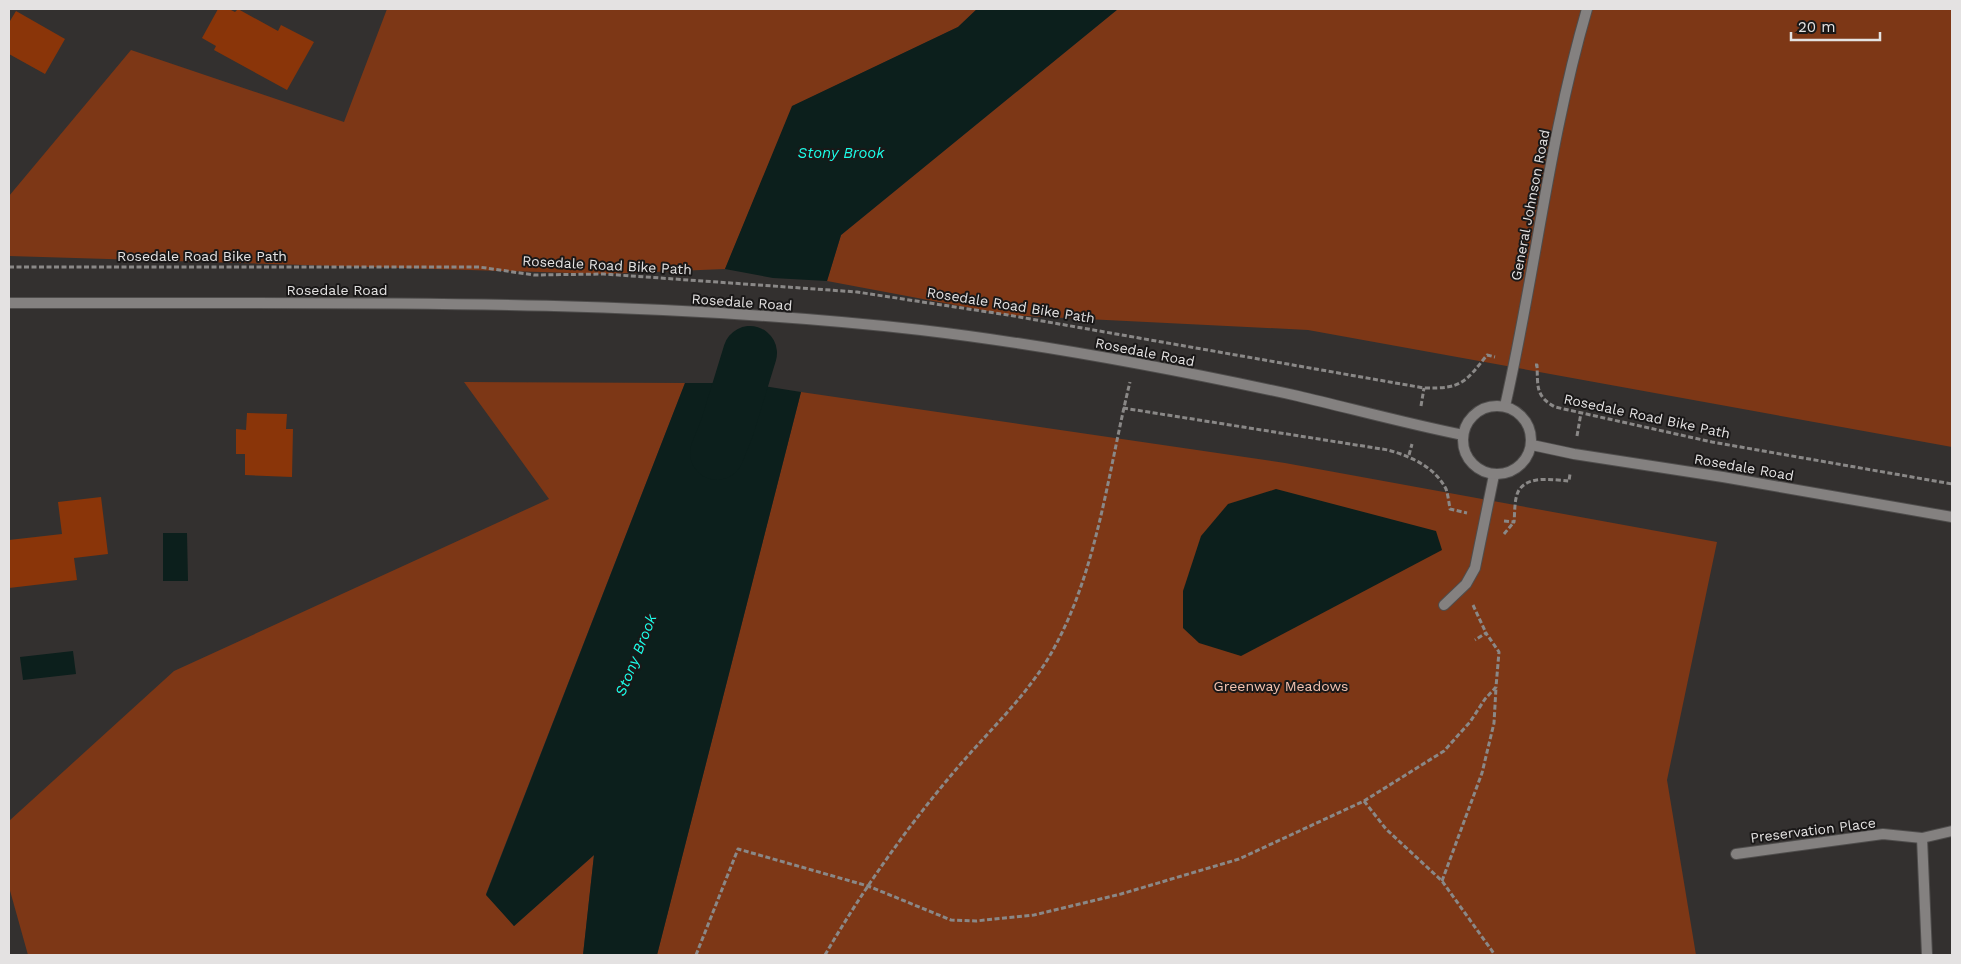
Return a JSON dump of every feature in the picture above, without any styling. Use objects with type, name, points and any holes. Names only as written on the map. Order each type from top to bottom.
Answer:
[{"type":"street","name":"General Johnson Road","points":[[1505,406],[1515,362],[1555,146],[1573,62],[1587,9]]},
{"type":"street","name":"Rosedale Road","points":[[9,303],[460,304],[687,311],[858,324],[1006,341],[1134,363],[1298,396],[1416,426],[1463,435]]},
{"type":"street","points":[[1505,406],[1522,416],[1532,434],[1532,445],[1529,455],[1523,464],[1505,474],[1494,475],[1478,469],[1467,457],[1463,446],[1463,435],[1467,424],[1474,415],[1483,409],[1505,406]]},
{"type":"street","name":"Rosedale Road","points":[[1532,445],[1574,454],[1723,477],[1952,517]]},
{"type":"street","points":[[1444,605],[1466,584],[1474,568],[1494,475]]},
{"type":"street","name":"Preservation Place","points":[[1736,854],[1883,834],[1922,838],[1952,831]]},
{"type":"street","points":[[1922,838],[1927,955]]},
{"type":"path","name":"Rosedale Road Bike Path","points":[[9,267],[479,268],[534,275],[604,274],[857,292],[1008,314],[1424,388],[1444,388],[1459,384],[1469,378],[1487,355],[1537,365],[1540,397],[1555,408],[1712,442],[1952,484]]},
{"type":"path","points":[[825,955],[850,912],[899,841],[953,773],[1024,694],[1052,650],[1075,603],[1091,554],[1134,363]]},
{"type":"path","points":[[1124,408],[1388,450],[1409,455],[1437,477],[1446,490],[1450,509],[1484,518],[1514,522],[1519,490],[1526,484],[1543,479],[1568,481],[1581,413]]},
{"type":"path","points":[[1442,881],[1482,773],[1494,723],[1499,652],[1486,633],[1475,640]]},
{"type":"path","points":[[696,955],[738,849],[868,886],[951,920],[976,921],[1034,915],[1121,894],[1239,859],[1364,801],[1444,751],[1470,722],[1485,699],[1496,687]]},
{"type":"path","points":[[1364,801],[1386,829],[1442,881],[1495,955]]},
{"type":"green space","points":[[387,9],[977,9],[958,27],[793,106],[725,269],[604,274],[9,256],[9,196],[131,50],[344,122]]},
{"type":"green space","points":[[1118,9],[1952,9],[1952,447],[1308,330],[1008,315],[827,281],[841,235]]},
{"type":"green space","points":[[464,382],[685,383],[486,894],[514,926],[594,855],[583,955],[28,955],[9,887],[9,821],[174,671],[549,499]]},
{"type":"green space","name":"Greenway Meadows","points":[[801,392],[1285,463],[1717,542],[1667,780],[1696,955],[657,955]]},
{"type":"water","name":"Stony Brook","points":[[977,9],[1118,9],[841,235],[827,281],[773,278],[725,269],[792,106],[958,27]]},
{"type":"water","points":[[685,383],[745,383],[801,392],[657,955],[583,955],[594,855],[514,926],[486,895]]},
{"type":"water","points":[[1276,489],[1436,531],[1442,550],[1241,656],[1199,643],[1183,628],[1183,591],[1201,536],[1228,504]]},
{"type":"water","points":[[163,533],[187,533],[188,581],[163,581]]},
{"type":"water","points":[[73,651],[76,674],[23,680],[20,657]]},
{"type":"building","points":[[218,9],[229,9],[235,12],[238,9],[278,31],[281,25],[314,42],[287,90],[214,50],[216,46],[202,38]]},
{"type":"building","points":[[16,11],[65,39],[45,74],[9,54],[9,20]]},
{"type":"building","points":[[247,413],[287,414],[286,429],[293,429],[292,477],[245,475],[245,454],[236,454],[236,429],[246,430]]},
{"type":"building","points":[[101,497],[108,554],[74,558],[77,580],[9,588],[9,540],[62,534],[58,502]]},
{"type":"waterway","name":"Stony Brook","points":[[717,453],[727,428],[750,353]]}]
